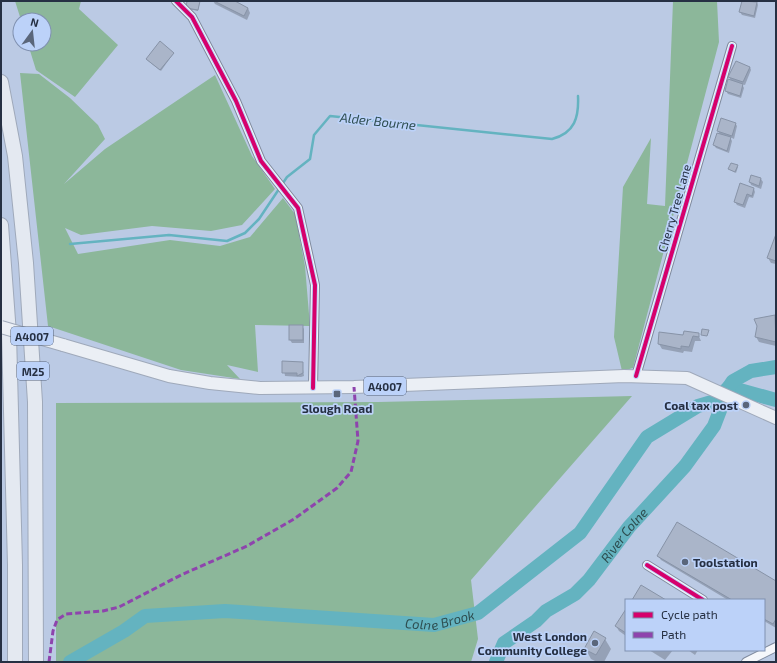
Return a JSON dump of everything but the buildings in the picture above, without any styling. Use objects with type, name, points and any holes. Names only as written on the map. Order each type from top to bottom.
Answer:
[{"type":"highway","name":"M25","points":[[1,82],[15,156],[24,240],[35,402],[36,662]]},
{"type":"highway","name":"M25","points":[[1,225],[9,334],[15,565],[15,662]]},
{"type":"main road","name":"A4007","points":[[1,327],[169,376],[210,383],[260,388],[313,388],[636,376],[687,378],[776,418]]},
{"type":"street","points":[[176,1],[192,17],[236,101],[261,161],[298,208],[315,285],[313,388]]},
{"type":"street","name":"Cherry Tree Lane","points":[[636,376],[732,46]]},
{"type":"street","points":[[647,565],[701,599]]},
{"type":"street","points":[[746,662],[773,649]]},
{"type":"green space","points":[[15,1],[81,1],[79,9],[118,45],[75,97],[36,70],[30,52],[52,52],[52,12],[18,12]]},
{"type":"green space","points":[[673,1],[717,1],[719,42],[633,368],[622,371],[614,337],[623,187],[651,138],[647,204],[665,206]]},
{"type":"green space","points":[[20,73],[39,74],[70,98],[98,125],[105,139],[64,184],[105,149],[215,75],[252,156],[275,189],[242,225],[211,231],[152,226],[81,235],[65,228],[78,254],[170,240],[220,246],[250,237],[283,198],[295,214],[305,266],[310,326],[255,325],[258,372],[227,365],[240,379],[181,370],[48,326]]},
{"type":"green space","points":[[632,396],[471,580],[478,639],[471,662],[56,662],[56,403],[378,402]]},
{"type":"waterway","name":"Alder Bourne","points":[[70,244],[169,235],[227,241],[245,233],[259,219],[287,177],[310,159],[314,135],[330,116],[552,139],[566,133],[571,128],[578,111],[578,96]]},
{"type":"waterway","name":"River Colne","points":[[496,662],[504,643],[536,621],[546,611],[575,594],[589,580],[629,527],[685,466],[714,426],[729,387],[733,381],[751,371],[776,367]]},
{"type":"waterway","name":"Colne Brook","points":[[70,662],[124,631],[145,616],[225,611],[434,625],[478,613],[580,533],[647,437],[698,406],[715,401],[729,387],[776,400]]},
{"type":"marked path","points":[[49,662],[53,631],[57,620],[66,614],[103,611],[119,607],[181,575],[247,546],[294,519],[337,488],[351,472],[358,441],[354,387]]},
{"type":"cycle path","points":[[176,1],[192,17],[236,101],[261,161],[298,208],[315,285],[313,388]]},
{"type":"cycle path","points":[[636,376],[732,46]]},
{"type":"cycle path","points":[[647,565],[701,599]]},
{"type":"place","name":"Slough Road","points":[[337,394]]},
{"type":"place","name":"Coal tax post","points":[[746,405]]},
{"type":"place","name":"Toolstation","points":[[685,562]]},
{"type":"place","name":"West London Community College","points":[[595,643]]}]
